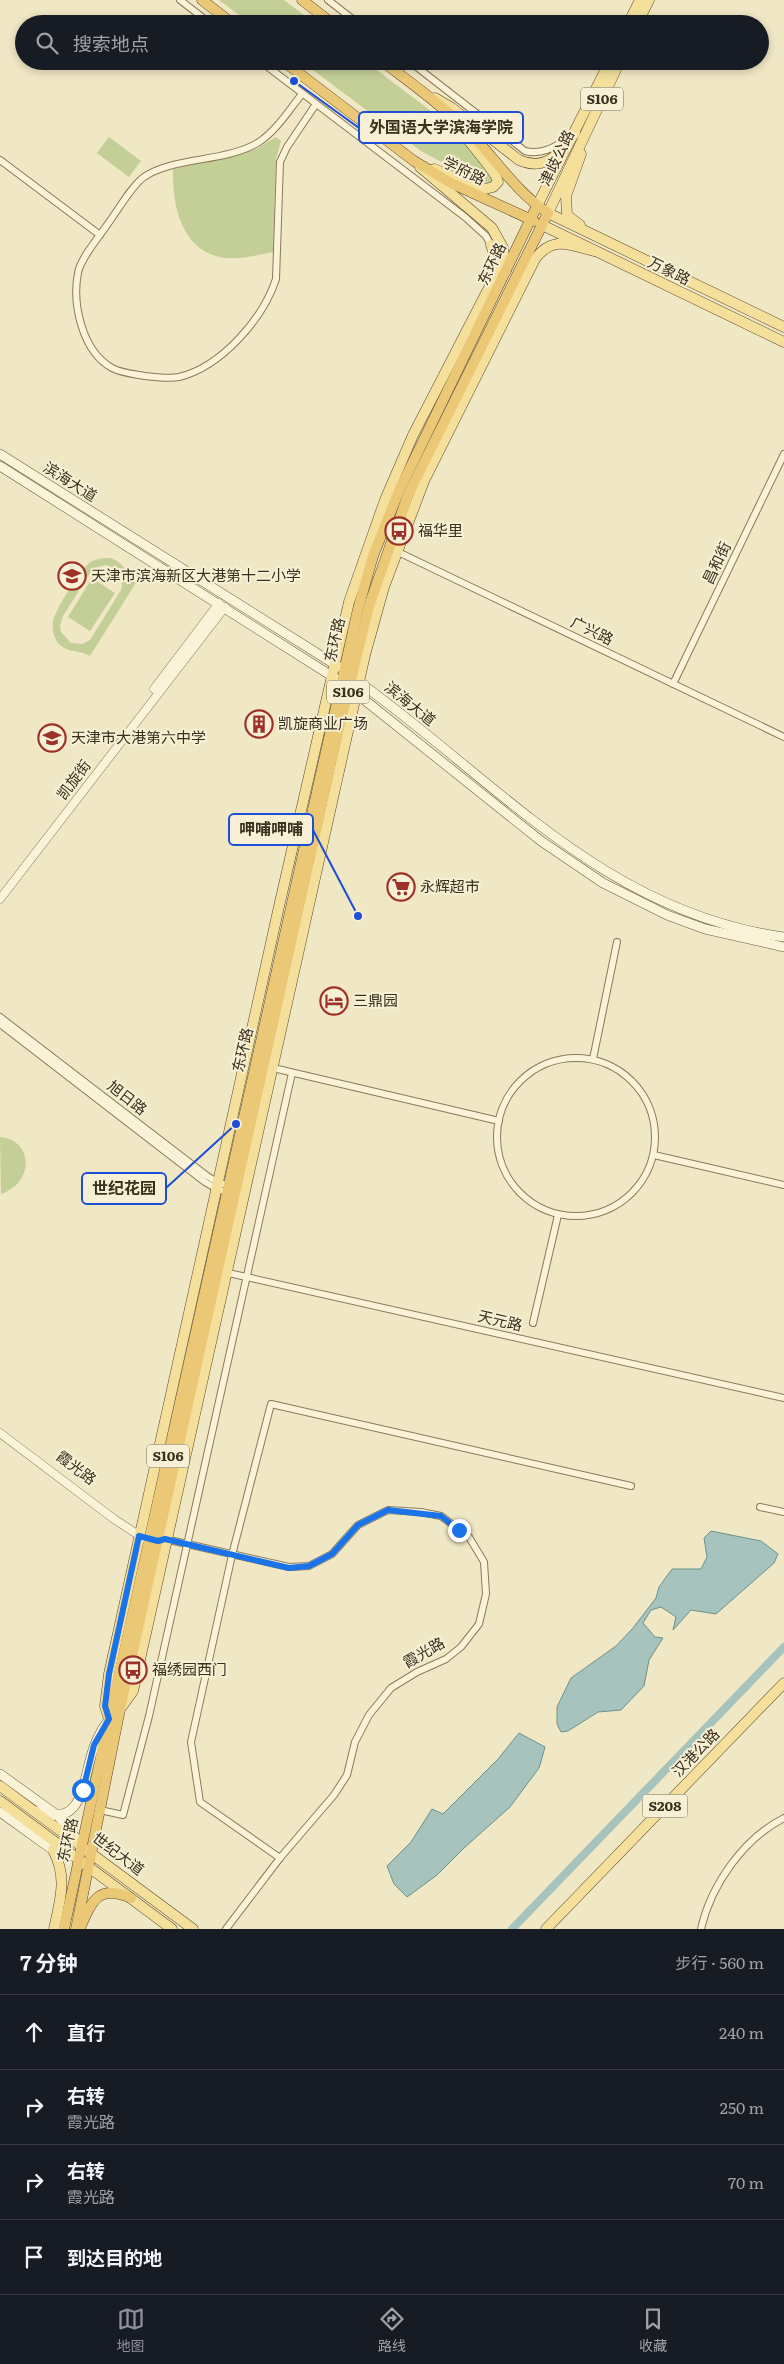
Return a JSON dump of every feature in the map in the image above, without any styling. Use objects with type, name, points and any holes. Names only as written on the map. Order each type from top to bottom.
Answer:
[{"type":"highway","points":[[202,0],[221,15]]},
{"type":"highway","points":[[302,0],[321,15]]},
{"type":"highway","name":"学府路","points":[[295,70],[414,161],[451,183],[542,225]]},
{"type":"highway","name":"学府路","points":[[394,70],[446,111],[537,206],[548,213]]},
{"type":"highway","name":"东环路","points":[[64,1929],[109,1719],[151,1537],[218,1270],[231,1189],[373,556],[399,491],[537,206]]},
{"type":"highway","name":"东环路","points":[[347,673],[369,606],[393,549],[408,495],[548,213]]},
{"type":"highway","name":"东环路","points":[[78,1929],[151,1537]]},
{"type":"highway","points":[[78,1929],[91,1905],[101,1894],[111,1891],[131,1898]]},
{"type":"main road","points":[[632,15],[640,0]]},
{"type":"main road","points":[[642,15],[649,0]]},
{"type":"main road","name":"津歧公路","points":[[548,213],[606,70]]},
{"type":"main road","name":"津歧公路","points":[[537,206],[615,70]]},
{"type":"main road","points":[[422,91],[452,108],[519,160],[531,164],[550,161],[579,135]]},
{"type":"main road","points":[[414,161],[473,186],[485,189],[496,185],[496,174],[469,143],[446,111]]},
{"type":"main road","points":[[579,135],[580,161],[566,196],[565,208],[572,219],[602,241]]},
{"type":"main road","points":[[414,161],[444,189],[480,216],[492,228],[503,248],[506,271]]},
{"type":"main road","name":"万象路","points":[[548,213],[602,241],[784,328]]},
{"type":"main road","name":"万象路","points":[[542,225],[784,342]]},
{"type":"main road","points":[[393,549],[424,481],[535,259],[545,248],[554,244],[594,251]]},
{"type":"main road","points":[[151,1537],[345,684],[357,577],[385,500],[414,435],[497,272],[497,263],[491,245]]},
{"type":"main road","name":"滨海大道","points":[[0,454],[347,673],[547,833],[590,863],[630,885],[671,904],[720,922],[784,937]]},
{"type":"main road","name":"滨海大道","points":[[0,466],[345,684],[541,841],[597,880],[648,906],[692,924],[742,939],[784,947]]},
{"type":"main road","points":[[151,1537],[218,1270],[231,1189]]},
{"type":"main road","name":"汉港公路","points":[[546,1929],[784,1683]]},
{"type":"main road","name":"汉港公路","points":[[554,1929],[784,1692]]},
{"type":"main road","points":[[32,1809],[57,1815],[68,1813],[80,1799],[94,1745],[109,1719]]},
{"type":"main road","points":[[0,1774],[57,1815],[82,1846]]},
{"type":"main road","name":"世纪大道","points":[[0,1786],[193,1929]]},
{"type":"main road","points":[[2,1806],[53,1850],[58,1859],[63,1885]]},
{"type":"main road","name":"世纪大道","points":[[2,1806],[79,1858],[172,1929]]},
{"type":"main road","points":[[53,1850],[79,1858],[63,1885],[54,1929]]},
{"type":"street","points":[[180,0],[199,15]]},
{"type":"street","points":[[328,0],[347,15]]},
{"type":"street","points":[[271,70],[465,217],[486,236],[491,245]]},
{"type":"street","points":[[421,70],[518,146],[533,153],[546,151],[579,135]]},
{"type":"street","points":[[302,94],[276,128],[260,142],[241,151],[166,168],[142,178],[100,235],[78,270],[75,299],[83,330],[94,351],[111,368],[129,374],[177,378],[201,369],[235,344],[271,295],[276,278],[280,162],[287,147],[316,104]]},
{"type":"street","points":[[0,160],[100,235]]},
{"type":"street","name":"昌和街","points":[[673,684],[784,454]]},
{"type":"street","name":"广兴路","points":[[393,549],[784,736]]},
{"type":"street","name":"凯旋街","points":[[0,891],[222,605]]},
{"type":"street","name":"凯旋街","points":[[0,899],[222,605]]},
{"type":"street","points":[[593,1058],[617,942]]},
{"type":"street","name":"旭日路","points":[[0,1016],[231,1189]]},
{"type":"street","name":"旭日路","points":[[0,1024],[231,1189]]},
{"type":"street","points":[[565,1057],[593,1058],[616,1068],[636,1084],[649,1105],[656,1130],[654,1155],[645,1178],[629,1197],[622,1202],[607,1211],[583,1216],[558,1215],[532,1204],[512,1185],[499,1160],[496,1132],[498,1121],[502,1106],[517,1082],[539,1066],[565,1057]]},
{"type":"street","points":[[259,1065],[498,1121]]},
{"type":"street","points":[[100,1810],[124,1815],[149,1716],[188,1544],[292,1073]]},
{"type":"street","points":[[654,1155],[784,1185]]},
{"type":"street","points":[[533,1323],[558,1215]]},
{"type":"street","name":"天元路","points":[[218,1270],[784,1398]]},
{"type":"street","points":[[280,1858],[200,1802],[191,1742],[232,1556],[271,1404],[631,1486]]},
{"type":"street","name":"霞光路","points":[[0,1427],[151,1537]]},
{"type":"street","name":"霞光路","points":[[0,1432],[151,1537],[289,1568],[309,1566],[332,1554],[358,1525],[388,1510],[441,1516],[469,1537],[484,1562],[486,1594],[479,1624],[461,1646],[446,1659],[417,1672],[391,1688],[370,1715],[354,1742],[347,1775],[334,1795],[280,1858],[226,1929]]},
{"type":"street","points":[[760,1506],[784,1512]]},
{"type":"street","points":[[701,1929],[711,1898],[731,1866],[764,1830],[784,1818]]},
{"type":"green space","points":[[219,0],[284,0],[304,15],[239,15]]},
{"type":"green space","points":[[313,70],[377,70],[444,121],[492,173],[493,181],[485,185],[421,151]]},
{"type":"green space","points":[[109,137],[141,161],[129,177],[97,153]]},
{"type":"green space","points":[[276,137],[281,141],[276,159],[273,252],[227,258],[212,255],[199,248],[183,226],[178,212],[173,183],[173,169],[240,154],[258,148]]},
{"type":"green space","points":[[110,558],[119,562],[137,581],[90,656],[63,647],[56,640],[53,631],[53,621],[58,608],[73,583],[90,562]],"holes":[[[105,565],[110,566],[121,577],[121,590],[90,640],[82,644],[71,643],[61,632],[60,626],[63,616],[90,573],[96,568]]]},
{"type":"green space","points":[[92,578],[115,593],[90,631],[68,617]]},
{"type":"green space","points":[[0,1137],[11,1140],[19,1146],[24,1153],[26,1162],[20,1181],[12,1189],[1,1194]]},
{"type":"water","points":[[711,1531],[761,1541],[778,1554],[774,1563],[716,1614],[691,1610],[673,1630],[676,1617],[661,1607],[651,1610],[643,1623],[655,1637],[663,1638],[649,1660],[644,1686],[621,1710],[598,1712],[568,1731],[561,1732],[557,1724],[557,1707],[571,1678],[616,1646],[633,1628],[656,1598],[659,1587],[672,1569],[701,1569],[707,1557],[704,1538]]},
{"type":"water","points":[[519,1733],[545,1747],[539,1768],[510,1807],[437,1875],[407,1897],[394,1884],[387,1866],[411,1842],[432,1809],[443,1814],[498,1759]]},
{"type":"waterway","points":[[512,1929],[784,1647]]},
{"type":"place","name":"外国语大学滨海学院","points":[[294,81]]},
{"type":"place","name":"福华里","points":[[399,531]]},
{"type":"place","name":"天津市滨海新区大港第十二小学","points":[[72,576]]},
{"type":"place","name":"凯旋商业广场","points":[[259,724]]},
{"type":"place","name":"天津市大港第六中学","points":[[52,738]]},
{"type":"place","name":"永辉超市","points":[[401,887]]},
{"type":"place","name":"呷哺呷哺","points":[[358,916]]},
{"type":"place","name":"三鼎园","points":[[334,1001]]},
{"type":"place","name":"世纪花园","points":[[236,1124]]},
{"type":"place","name":"福绣园西门","points":[[133,1670]]},
{"type":"route","points":[[83,1790],[94,1745],[109,1719],[105,1706],[109,1674],[139,1536],[158,1541],[165,1539],[289,1568],[309,1566],[332,1554],[358,1525],[388,1510],[421,1512],[441,1516],[459,1530]]}]
